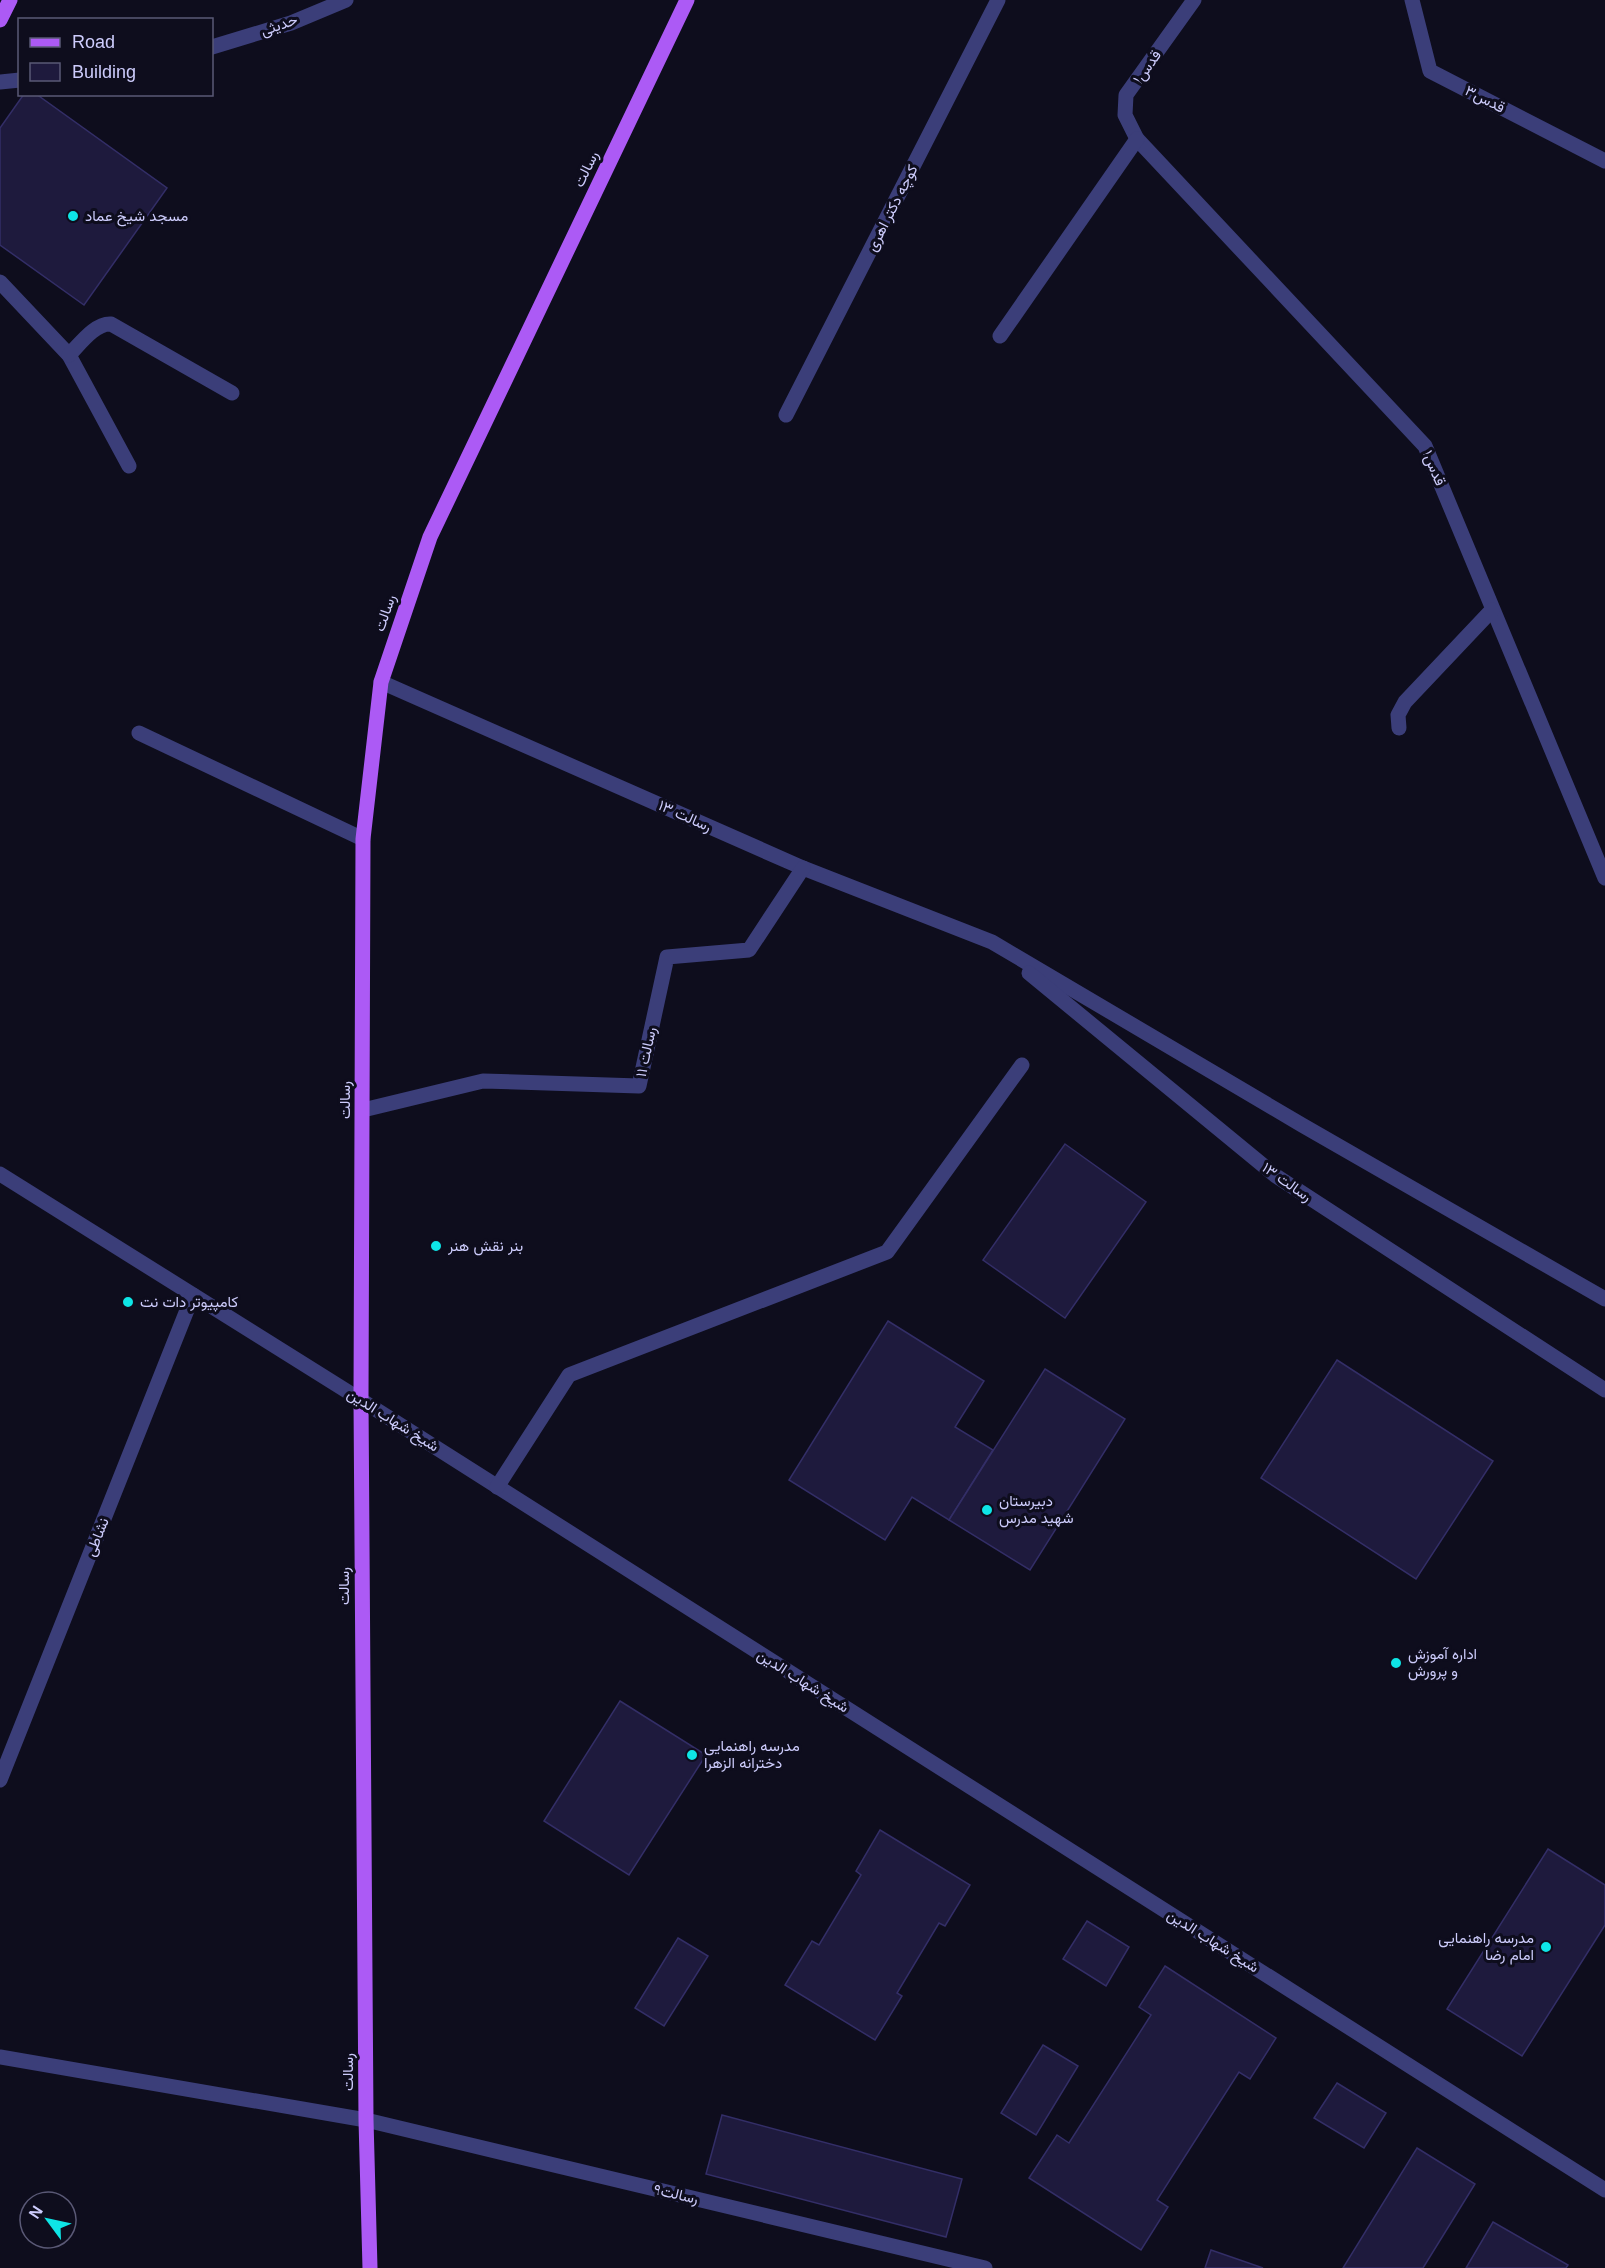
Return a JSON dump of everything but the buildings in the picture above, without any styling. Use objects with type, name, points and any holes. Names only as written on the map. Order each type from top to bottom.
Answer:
[{"type":"main road","points":[[0,20],[10,0]]},
{"type":"main road","name":"رسالت","points":[[370,2268],[366,2120],[361,1400],[363,839],[381,682],[430,537],[687,0]]},
{"type":"street","name":"حدیثی","points":[[213,47],[291,22],[346,0]]},
{"type":"street","name":"کوچه دکتر اهری","points":[[786,415],[998,0]]},
{"type":"street","name":"قدس۱","points":[[1194,0],[1126,95],[1125,115],[1137,139],[1425,446],[1604,873]]},
{"type":"street","name":"قدس۳","points":[[1412,0],[1430,71],[1605,161]]},
{"type":"street","points":[[0,82],[18,80]]},
{"type":"street","points":[[1000,336],[1137,139]]},
{"type":"street","points":[[0,282],[69,355],[129,466]]},
{"type":"street","points":[[69,355],[97,328],[104,324],[111,324],[232,393]]},
{"type":"street","points":[[1399,728],[1398,715],[1405,702],[1492,610]]},
{"type":"street","name":"رسالت ۱۳","points":[[381,682],[803,868],[992,942],[1302,1125],[1605,1299]]},
{"type":"street","points":[[139,733],[363,839]]},
{"type":"street","name":"رسالت ۱۱","points":[[363,1110],[483,1081],[639,1086],[667,957],[749,950],[803,868]]},
{"type":"street","name":"رسالت ۱۳","points":[[992,942],[1276,1176],[1605,1390]]},
{"type":"street","points":[[497,1486],[569,1375],[887,1252],[1022,1065]]},
{"type":"street","name":"شیخ شهاب الدین","points":[[0,1174],[497,1486],[1605,2190]]},
{"type":"street","name":"نشاطی","points":[[0,1780],[193,1295]]},
{"type":"street","name":"رسالت۹","points":[[0,2057],[366,2120],[985,2268]]},
{"type":"place","name":"مسجد شیخ عماد","points":[[73,216]]},
{"type":"place","name":"بنر نقش هنر","points":[[436,1246]]},
{"type":"place","name":"کامپیوتر دات نت","points":[[128,1302]]},
{"type":"place","name":"دبیرستان شهید مدرس","points":[[987,1510]]},
{"type":"place","name":"اداره آموزش و پرورش","points":[[1396,1663]]},
{"type":"place","name":"مدرسه راهنمایی دخترانه الزهرا","points":[[692,1755]]},
{"type":"place","name":"مدرسه راهنمایی امام رضا","points":[[1546,1947]]}]
